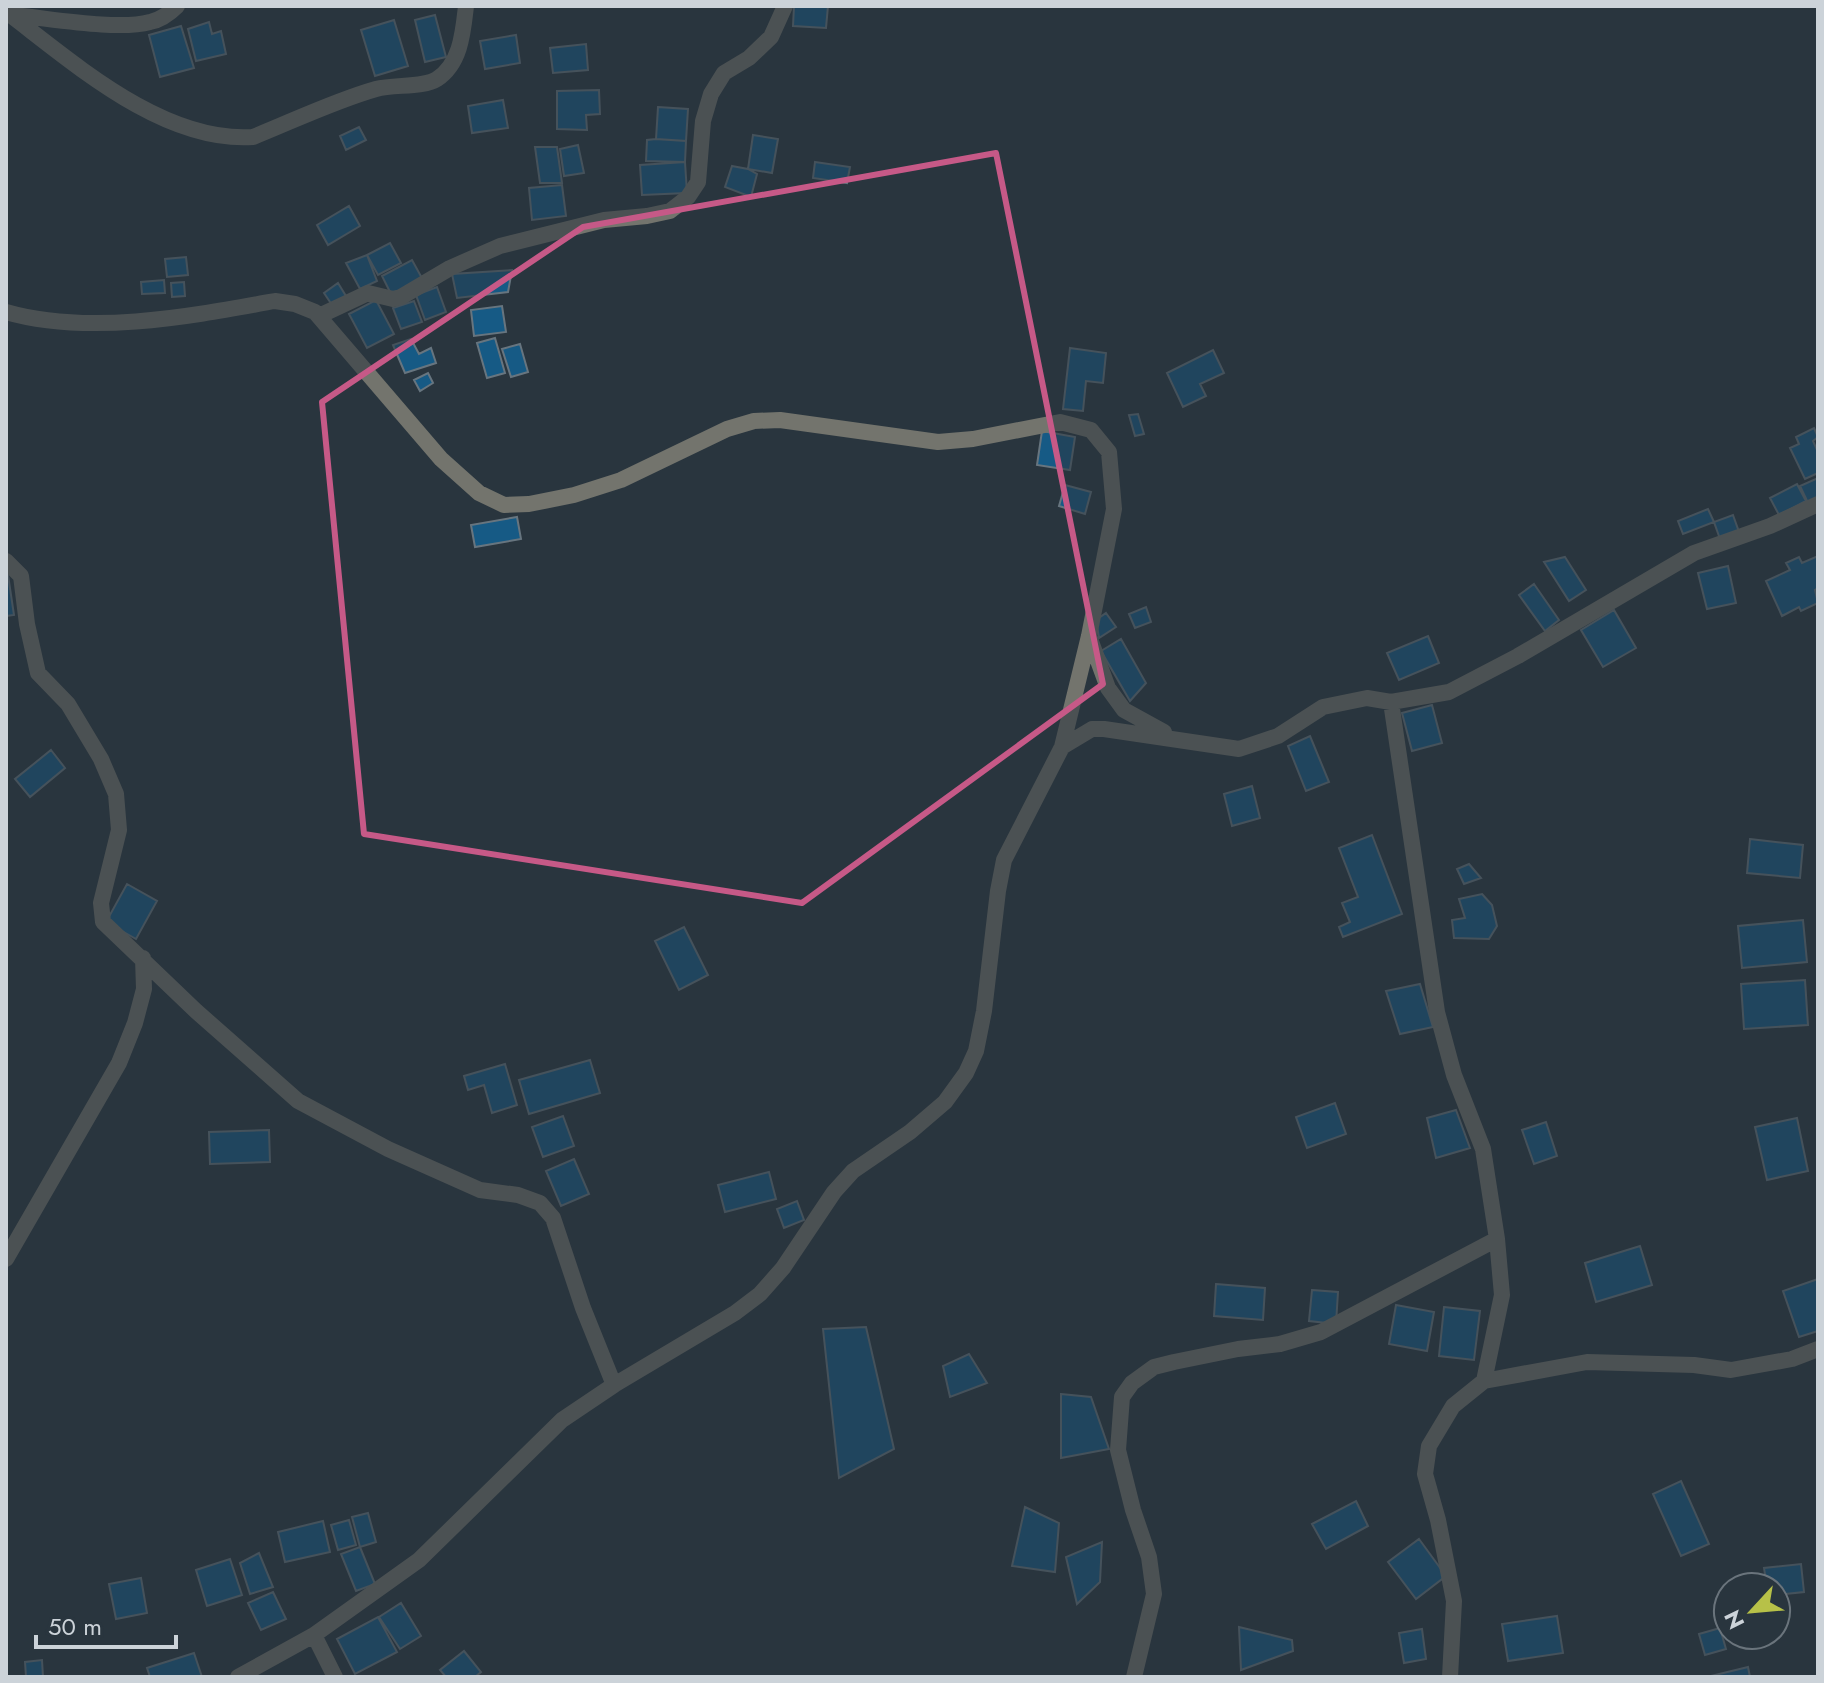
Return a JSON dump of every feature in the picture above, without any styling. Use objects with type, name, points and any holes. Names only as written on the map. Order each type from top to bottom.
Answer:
[{"type":"street","points":[[7,14],[107,24],[150,22],[169,14],[177,6]]},
{"type":"street","points":[[7,14],[108,90],[188,129],[236,138],[253,137],[375,89],[401,84],[424,85],[437,79],[458,52],[463,38],[466,6]]},
{"type":"street","points":[[319,316],[368,293],[393,299],[401,297],[450,268],[500,246],[604,220],[670,211],[688,197],[698,182],[703,121],[711,94],[724,73],[749,58],[771,37],[785,6]]},
{"type":"street","points":[[6,312],[70,322],[144,321],[275,301],[295,304],[319,316],[441,459],[479,493],[504,505],[529,504],[574,495],[621,480],[727,429],[754,421],[780,420],[938,442],[973,439],[1060,422],[1091,430],[1109,452],[1114,509],[1089,636],[1062,747],[1004,860],[984,1011],[976,1051],[966,1073],[945,1102],[910,1132],[853,1171],[834,1192],[783,1268],[760,1294],[735,1313],[614,1385],[562,1420],[419,1560],[314,1635],[238,1677]]},
{"type":"street","points":[[1062,747],[1092,729],[1239,749],[1278,736],[1323,707],[1367,698],[1391,702],[1449,692],[1518,656],[1694,553],[1770,526],[1818,504]]},
{"type":"street","points":[[6,561],[21,576],[38,673],[68,704],[101,759],[116,794],[119,830],[101,903],[103,922],[196,1011],[298,1101],[388,1149],[480,1190],[518,1195],[540,1203],[553,1218],[583,1308],[614,1385]]},
{"type":"street","points":[[1089,636],[1108,688],[1124,710],[1133,718],[1180,740]]},
{"type":"street","points":[[1391,702],[1437,1012],[1454,1075],[1483,1149],[1497,1239],[1502,1295],[1484,1381]]},
{"type":"street","points":[[6,1259],[119,1063],[144,989],[143,958]]},
{"type":"street","points":[[1134,1677],[1154,1594],[1149,1557],[1118,1450],[1122,1397],[1132,1383],[1154,1367],[1238,1349],[1280,1344],[1321,1332],[1497,1239]]},
{"type":"street","points":[[1450,1677],[1454,1601],[1438,1520],[1425,1474],[1429,1446],[1453,1406],[1484,1381],[1587,1362],[1694,1365],[1731,1370],[1792,1359],[1818,1349]]},
{"type":"street","points":[[314,1635],[335,1677]]},
{"type":"highlighted area","points":[[996,153],[1103,684],[802,903],[364,834],[322,402],[583,227]]},
{"type":"building","points":[[794,6],[828,6],[826,28],[793,26]]},
{"type":"building","points":[[435,15],[446,57],[425,62],[415,20]]},
{"type":"building","points":[[394,20],[408,66],[375,76],[361,30]]},
{"type":"building","points":[[209,22],[212,34],[221,31],[226,54],[196,61],[188,29]]},
{"type":"building","points":[[181,26],[194,68],[160,77],[149,35]]},
{"type":"building","points":[[516,35],[520,63],[485,69],[480,41]]},
{"type":"building","points":[[586,44],[588,70],[553,73],[550,48]]},
{"type":"building","points":[[599,90],[600,114],[586,115],[587,130],[557,129],[557,91]]},
{"type":"building","points":[[503,100],[508,128],[472,133],[468,106]]},
{"type":"building","points":[[658,107],[688,109],[686,141],[656,139]]},
{"type":"building","points":[[359,127],[366,140],[346,150],[340,136]]},
{"type":"building","points":[[753,135],[778,139],[772,173],[748,169]]},
{"type":"building","points":[[647,140],[686,141],[685,162],[646,161]]},
{"type":"building","points":[[578,145],[584,173],[564,176],[560,149]]},
{"type":"building","points":[[535,147],[557,147],[562,183],[540,183]]},
{"type":"building","points":[[685,162],[687,193],[642,195],[640,165]]},
{"type":"building","points":[[815,162],[850,167],[847,183],[813,178]]},
{"type":"building","points":[[732,166],[757,174],[751,197],[725,187]]},
{"type":"building","points":[[562,185],[566,216],[532,220],[529,188]]},
{"type":"building","points":[[349,206],[360,226],[328,245],[317,225]]},
{"type":"building","points":[[390,243],[401,263],[378,275],[367,255]]},
{"type":"building","points":[[367,255],[377,281],[360,289],[346,263]]},
{"type":"building","points":[[186,257],[188,275],[167,277],[165,259]]},
{"type":"building","points":[[412,260],[423,280],[391,294],[382,276]]},
{"type":"building","points":[[512,270],[508,292],[457,298],[452,274]]},
{"type":"building","points":[[164,280],[165,293],[142,294],[141,282]]},
{"type":"building","points":[[184,282],[185,296],[172,297],[171,283]]},
{"type":"building","points":[[338,283],[346,296],[332,305],[324,293]]},
{"type":"building","points":[[437,287],[446,312],[425,320],[416,295]]},
{"type":"building","points":[[376,300],[394,334],[367,348],[349,314]]},
{"type":"building","points":[[414,301],[422,322],[401,329],[393,308]]},
{"type":"building","points":[[502,306],[506,332],[474,336],[471,310]]},
{"type":"building","points":[[495,338],[505,373],[487,378],[477,343]]},
{"type":"building","points":[[411,339],[419,354],[431,348],[436,363],[405,373],[393,345]]},
{"type":"building","points":[[520,344],[528,372],[511,377],[502,349]]},
{"type":"building","points":[[1070,348],[1106,353],[1103,383],[1086,381],[1083,411],[1063,409]]},
{"type":"building","points":[[1213,350],[1224,373],[1200,384],[1206,396],[1183,407],[1167,373]]},
{"type":"building","points":[[428,373],[433,383],[420,391],[414,380]]},
{"type":"building","points":[[1138,414],[1144,434],[1135,436],[1129,415]]},
{"type":"building","points":[[1814,428],[1818,437],[1813,441],[1818,452],[1818,473],[1805,479],[1790,448],[1799,444],[1796,437]]},
{"type":"building","points":[[1042,431],[1075,437],[1070,470],[1037,465]]},
{"type":"building","points":[[1818,478],[1818,501],[1809,505],[1800,486]]},
{"type":"building","points":[[1797,484],[1806,501],[1779,515],[1770,498]]},
{"type":"building","points":[[1065,485],[1091,492],[1085,514],[1059,506]]},
{"type":"building","points":[[1708,509],[1714,522],[1683,534],[1678,521]]},
{"type":"building","points":[[1733,515],[1739,532],[1720,539],[1714,522]]},
{"type":"building","points":[[517,517],[521,539],[475,547],[471,525]]},
{"type":"building","points":[[1818,556],[1818,588],[1815,590],[1818,603],[1801,611],[1799,607],[1782,616],[1766,581],[1790,570],[1786,563],[1799,557],[1802,563]]},
{"type":"building","points":[[1565,557],[1586,590],[1569,601],[1544,562]]},
{"type":"building","points":[[1728,566],[1736,603],[1707,609],[1698,573]]},
{"type":"building","points":[[6,576],[14,615],[6,616]]},
{"type":"building","points":[[1534,584],[1559,620],[1545,631],[1519,595]]},
{"type":"building","points":[[1146,607],[1151,622],[1135,628],[1129,614]]},
{"type":"building","points":[[1614,610],[1636,648],[1603,667],[1581,630]]},
{"type":"building","points":[[1106,613],[1116,627],[1099,638],[1096,620]]},
{"type":"building","points":[[1428,636],[1439,663],[1399,680],[1387,653]]},
{"type":"building","points":[[1121,639],[1146,683],[1130,701],[1101,651]]},
{"type":"building","points":[[1432,705],[1442,743],[1412,751],[1402,713]]},
{"type":"building","points":[[1310,736],[1329,782],[1306,791],[1288,746]]},
{"type":"building","points":[[51,750],[65,768],[30,797],[15,779]]},
{"type":"building","points":[[1252,786],[1260,818],[1232,826],[1224,794]]},
{"type":"building","points":[[1372,835],[1402,914],[1343,937],[1339,927],[1350,922],[1342,903],[1358,897],[1339,848]]},
{"type":"building","points":[[1750,839],[1803,845],[1800,878],[1747,873]]},
{"type":"building","points":[[1469,864],[1481,878],[1464,884],[1457,869]]},
{"type":"building","points":[[127,884],[157,901],[136,939],[106,922]]},
{"type":"building","points":[[1482,894],[1492,905],[1497,926],[1489,939],[1454,938],[1452,920],[1465,918],[1459,899]]},
{"type":"building","points":[[1803,920],[1807,962],[1742,968],[1738,926]]},
{"type":"building","points":[[684,927],[708,975],[679,990],[655,941]]},
{"type":"building","points":[[1805,980],[1808,1025],[1744,1029],[1741,984]]},
{"type":"building","points":[[1420,984],[1433,1027],[1400,1034],[1386,991]]},
{"type":"building","points":[[590,1060],[600,1093],[529,1114],[519,1080]]},
{"type":"building","points":[[505,1064],[517,1105],[492,1113],[484,1085],[468,1090],[464,1076]]},
{"type":"building","points":[[1335,1103],[1346,1134],[1307,1148],[1296,1117]]},
{"type":"building","points":[[1456,1110],[1470,1148],[1436,1158],[1427,1118]]},
{"type":"building","points":[[563,1116],[574,1146],[543,1157],[532,1127]]},
{"type":"building","points":[[1797,1118],[1808,1171],[1767,1180],[1755,1127]]},
{"type":"building","points":[[1546,1122],[1557,1156],[1534,1164],[1522,1130]]},
{"type":"building","points":[[269,1130],[270,1162],[210,1164],[209,1132]]},
{"type":"building","points":[[574,1159],[589,1194],[561,1206],[546,1171]]},
{"type":"building","points":[[769,1172],[776,1199],[725,1212],[718,1185]]},
{"type":"building","points":[[797,1201],[804,1220],[784,1228],[777,1209]]},
{"type":"building","points":[[1640,1246],[1652,1285],[1596,1302],[1585,1263]]},
{"type":"building","points":[[1818,1279],[1818,1331],[1799,1337],[1783,1291]]},
{"type":"building","points":[[1216,1284],[1265,1288],[1263,1320],[1214,1316]]},
{"type":"building","points":[[1312,1290],[1338,1292],[1336,1324],[1309,1321]]},
{"type":"building","points":[[1396,1305],[1434,1312],[1427,1351],[1389,1344]]},
{"type":"building","points":[[1444,1307],[1480,1311],[1474,1360],[1439,1356]]},
{"type":"building","points":[[866,1327],[894,1449],[839,1478],[823,1329]]},
{"type":"building","points":[[969,1354],[987,1383],[950,1397],[943,1366]]},
{"type":"building","points":[[1061,1394],[1091,1397],[1109,1449],[1061,1458]]},
{"type":"building","points":[[1681,1481],[1709,1544],[1681,1556],[1653,1494]]},
{"type":"building","points":[[1356,1501],[1368,1526],[1326,1549],[1312,1524]]},
{"type":"building","points":[[1025,1507],[1059,1523],[1055,1572],[1012,1566]]},
{"type":"building","points":[[368,1513],[376,1542],[360,1547],[352,1517]]},
{"type":"building","points":[[349,1520],[356,1545],[338,1550],[331,1525]]},
{"type":"building","points":[[323,1521],[330,1552],[285,1562],[278,1532]]},
{"type":"building","points":[[1419,1539],[1446,1576],[1416,1599],[1388,1562]]},
{"type":"building","points":[[1102,1542],[1100,1582],[1077,1604],[1066,1557]]},
{"type":"building","points":[[360,1547],[375,1584],[356,1591],[341,1554]]},
{"type":"building","points":[[259,1553],[273,1587],[250,1594],[240,1563]]},
{"type":"building","points":[[230,1559],[242,1595],[207,1606],[196,1570]]},
{"type":"building","points":[[1801,1564],[1804,1592],[1792,1593],[1792,1571],[1764,1571],[1764,1568]]},
{"type":"building","points":[[141,1578],[147,1613],[116,1619],[109,1584]]},
{"type":"building","points":[[273,1592],[286,1619],[261,1630],[248,1603]]},
{"type":"building","points":[[401,1603],[421,1636],[400,1649],[379,1617]]},
{"type":"building","points":[[1557,1616],[1563,1653],[1508,1661],[1502,1624]]},
{"type":"building","points":[[378,1617],[397,1652],[355,1674],[337,1639]]},
{"type":"building","points":[[1239,1627],[1292,1640],[1293,1651],[1241,1670]]},
{"type":"building","points":[[1422,1629],[1426,1659],[1404,1663],[1399,1633]]},
{"type":"building","points":[[1712,1630],[1712,1651],[1719,1651],[1705,1655],[1699,1634]]},
{"type":"building","points":[[464,1651],[481,1672],[475,1677],[446,1677],[440,1670]]},
{"type":"building","points":[[194,1653],[202,1677],[150,1677],[147,1668]]},
{"type":"building","points":[[42,1660],[43,1677],[26,1677],[25,1662]]},
{"type":"building","points":[[1748,1667],[1750,1677],[1711,1676]]}]
